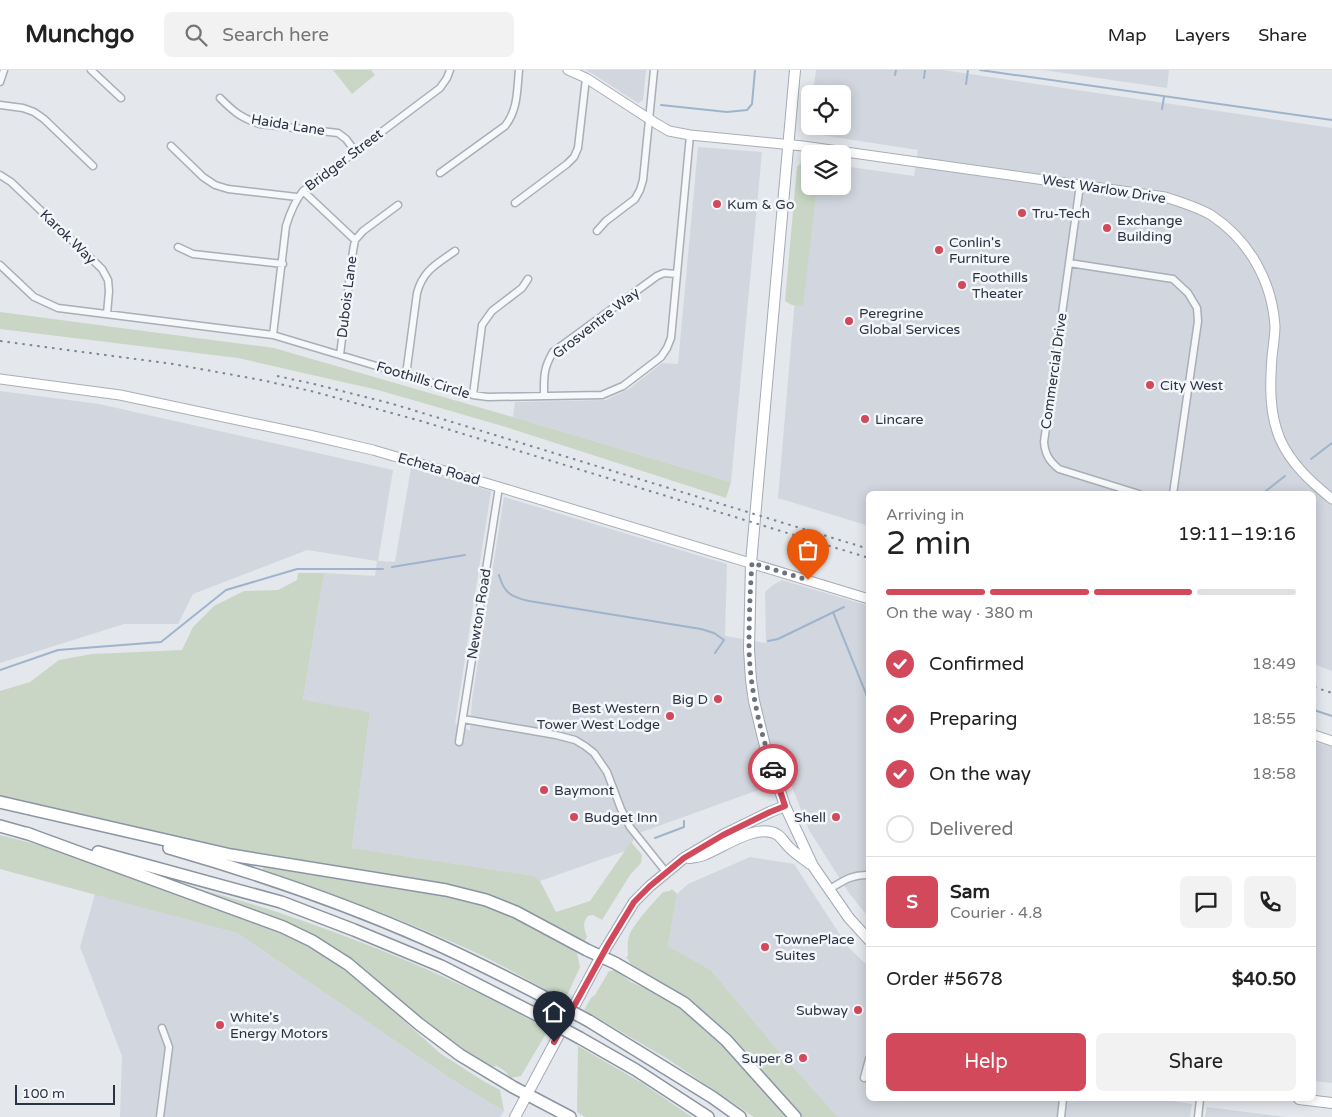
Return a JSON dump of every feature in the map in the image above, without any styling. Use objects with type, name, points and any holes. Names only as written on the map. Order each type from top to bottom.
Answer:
[{"type":"highway","points":[[0,803],[231,855],[446,890],[486,900],[516,912],[616,963],[684,1003],[726,1040],[795,1117]]},
{"type":"highway","points":[[0,803],[240,868],[308,892],[422,938],[469,959],[590,1021],[712,1097],[740,1117]]},
{"type":"highway","points":[[0,826],[281,902],[354,930],[441,966],[541,1017],[636,1070],[708,1117]]},
{"type":"highway","points":[[26,833],[283,927],[312,941],[348,964],[419,1024],[460,1055],[513,1087],[570,1117]]},
{"type":"main road","points":[[795,70],[752,563],[749,649],[751,680],[765,746],[785,806],[813,866],[828,890],[866,937]]},
{"type":"main road","points":[[514,1117],[601,956],[634,902],[684,858],[723,835],[785,806]]},
{"type":"main road","points":[[684,858],[702,856],[751,834],[767,831],[778,836],[813,866]]},
{"type":"main road","points":[[1316,1101],[1332,1103]]},
{"type":"street","points":[[0,82],[4,70]]},
{"type":"street","points":[[91,70],[121,98]]},
{"type":"street","name":"Bridger Street","points":[[273,334],[286,226],[290,210],[297,197],[440,88],[450,70]]},
{"type":"street","points":[[440,173],[505,126],[516,104],[519,70]]},
{"type":"street","name":"West Warlow Drive","points":[[568,70],[586,78],[669,130],[690,135],[789,145],[1165,197],[1182,202],[1210,215],[1248,249],[1266,284],[1272,303],[1275,327],[1271,376],[1271,399],[1275,422],[1281,440],[1296,464],[1316,491],[1332,499]]},
{"type":"street","points":[[596,231],[634,199],[640,190],[643,180],[654,70]]},
{"type":"street","points":[[515,203],[568,164],[574,157],[578,148],[586,78]]},
{"type":"street","name":"Haida Lane","points":[[220,98],[235,113],[248,120],[260,124],[338,133],[356,151]]},
{"type":"street","points":[[0,105],[23,108],[34,112],[44,119],[93,166]]},
{"type":"street","name":"Foothills Circle","points":[[1,268],[34,296],[58,308],[273,334],[473,395],[488,397],[602,395],[623,386],[661,357],[671,338],[690,135]]},
{"type":"street","points":[[171,146],[203,177],[215,185],[228,189],[297,197]]},
{"type":"street","name":"Karok Way","points":[[0,175],[11,182],[102,269],[108,280],[107,314]]},
{"type":"street","name":"Commercial Drive","points":[[1080,185],[1044,442],[1045,452],[1050,461],[1059,469],[1129,491]]},
{"type":"street","name":"Dubois Lane","points":[[303,191],[355,240]]},
{"type":"street","name":"Dubois Lane","points":[[340,355],[352,251],[355,240],[363,231],[398,205]]},
{"type":"street","points":[[178,246],[192,254],[282,264]]},
{"type":"street","points":[[406,375],[420,282],[426,273],[455,251]]},
{"type":"street","points":[[1069,263],[1173,279],[1188,293],[1197,308],[1198,320],[1173,491]]},
{"type":"street","name":"Grosventre Way","points":[[544,396],[546,364],[553,352],[657,276],[664,273],[677,274]]},
{"type":"street","points":[[473,395],[482,325],[492,311],[522,288],[528,278]]},
{"type":"street","name":"Echeta Road","points":[[0,379],[120,395],[373,450],[866,598]]},
{"type":"street","name":"Newton Road","points":[[460,742],[499,487]]},
{"type":"street","points":[[463,719],[556,735],[575,740],[585,746],[594,753],[607,772],[630,828],[666,872]]},
{"type":"street","points":[[1316,737],[1332,741]]},
{"type":"street","points":[[828,890],[845,879],[858,874],[866,875]]},
{"type":"street","points":[[160,1117],[169,1047],[162,1028]]},
{"type":"street","points":[[864,1078],[866,1070]]},
{"type":"street","points":[[1061,1117],[1063,1101]]},
{"type":"street","points":[[1198,1117],[1200,1101]]},
{"type":"shaded area","points":[[585,70],[646,70],[643,100],[638,103]]},
{"type":"shaded area","points":[[816,70],[943,70],[1332,128],[1332,671],[1316,665],[1316,491],[866,491],[866,525],[778,498],[796,287],[809,195],[851,195],[851,167],[914,176],[918,150],[821,135],[851,135],[851,85],[814,85]]},
{"type":"shaded area","points":[[1043,70],[1169,70],[1167,88]]},
{"type":"shaded area","points":[[698,147],[762,152],[731,482],[513,417],[515,402],[606,400],[629,389],[662,363],[678,364]]},
{"type":"shaded area","points":[[0,391],[99,404],[393,470],[378,561],[395,562],[411,468],[491,491],[455,723],[470,731],[472,700],[504,497],[727,564],[725,636],[766,643],[765,592],[782,580],[866,605],[866,914],[849,893],[809,830],[789,779],[639,833],[625,851],[540,881],[535,876],[352,848],[370,712],[303,701],[324,573],[375,576],[377,561],[307,550],[193,594],[178,624],[124,624],[0,663]]},
{"type":"shaded area","points":[[1316,743],[1332,747],[1332,1083],[1316,1081]]},
{"type":"shaded area","points":[[750,857],[794,864],[848,947],[866,964],[866,1101],[1172,1101],[1192,1104],[1190,1117],[838,1117],[777,1049],[711,970],[668,946],[677,894],[688,884]]},
{"type":"shaded area","points":[[95,894],[237,933],[451,1079],[504,1111],[500,1117],[120,1117],[122,1056],[80,947]]},
{"type":"shaded area","points":[[1207,1107],[1286,1117],[1205,1117]]},
{"type":"green space","points":[[333,70],[371,70],[375,75],[352,94]]},
{"type":"green space","points":[[801,163],[801,195],[816,195],[803,306],[792,305],[785,301],[797,167]]},
{"type":"green space","points":[[0,312],[274,348],[731,482],[726,498],[506,427],[378,390],[238,358],[0,329]]},
{"type":"green space","points":[[298,573],[324,573],[303,700],[370,712],[352,848],[535,876],[540,881],[556,912],[590,901],[631,842],[642,855],[641,863],[630,875],[602,920],[593,915],[586,918],[584,926],[587,937],[584,942],[542,918],[487,897],[233,853],[0,796],[0,691],[30,682],[59,660],[92,654],[182,650],[193,627],[214,606],[244,591],[278,590],[297,580]]},
{"type":"green space","points":[[0,835],[47,847],[110,867],[283,932],[339,963],[441,1054],[500,1090],[504,1111],[451,1079],[237,933],[0,869]]},
{"type":"green space","points":[[263,867],[429,893],[475,903],[521,920],[565,944],[577,953],[580,967],[565,1000],[468,949],[366,907],[263,870]]},
{"type":"green space","points":[[193,887],[280,913],[370,946],[431,971],[491,999],[548,1030],[521,1076],[510,1078],[506,1072],[497,1066],[489,1067],[443,1036],[355,963],[192,889]]},
{"type":"green space","points":[[672,889],[677,894],[668,946],[711,970],[777,1049],[838,1117],[799,1117],[758,1065],[729,1033],[688,999],[631,964],[626,957],[628,956],[628,941],[631,931],[663,892]]},
{"type":"green space","points":[[614,969],[631,982],[672,1000],[728,1047],[790,1117],[754,1117],[666,1058],[584,1010],[609,971]]},
{"type":"green space","points":[[578,1046],[642,1083],[692,1117],[585,1117],[577,1112]]},
{"type":"waterway","points":[[661,105],[727,112],[747,110],[752,104],[755,70]]},
{"type":"waterway","points":[[895,75],[896,70]]},
{"type":"waterway","points":[[924,78],[925,70]]},
{"type":"waterway","points":[[966,84],[968,70]]},
{"type":"waterway","points":[[980,70],[1332,120]]},
{"type":"waterway","points":[[1162,109],[1164,97]]},
{"type":"waterway","points":[[1311,459],[1332,443]]},
{"type":"waterway","points":[[1266,491],[1285,476]]},
{"type":"waterway","points":[[392,567],[465,555]]},
{"type":"waterway","points":[[0,670],[58,650],[161,642],[226,590],[297,569],[383,569]]},
{"type":"waterway","points":[[499,575],[503,586],[509,593],[529,601],[701,629],[714,633],[724,640],[715,653]]},
{"type":"waterway","points":[[768,641],[778,639],[844,607]]},
{"type":"waterway","points":[[833,612],[866,694]]},
{"type":"waterway","points":[[1316,711],[1332,716]]},
{"type":"waterway","points":[[655,838],[684,827],[684,821]]},
{"type":"railway","points":[[0,341],[173,364],[311,391],[421,421],[866,557]]},
{"type":"railway","points":[[277,376],[393,404],[866,548]]},
{"type":"railway","points":[[1316,688],[1332,693]]},
{"type":"way so far","points":[[773,769],[765,746],[751,680],[749,649],[752,563],[808,580]]},
{"type":"place","name":"Kum & Go","points":[[717,204]]},
{"type":"place","name":"Tru-Tech","points":[[1022,213]]},
{"type":"place","name":"Exchange Building","points":[[1107,228]]},
{"type":"place","name":"Conlin's Furniture","points":[[939,250]]},
{"type":"place","name":"Foothills Theater","points":[[962,285]]},
{"type":"place","name":"Peregrine Global Services","points":[[849,321]]},
{"type":"place","name":"City West","points":[[1150,385]]},
{"type":"place","name":"Lincare","points":[[865,419]]},
{"type":"place","name":"Big D","points":[[718,699]]},
{"type":"place","name":"Best Western Tower West Lodge","points":[[670,716]]},
{"type":"place","name":"Baymont","points":[[544,790]]},
{"type":"place","name":"Budget Inn","points":[[574,817]]},
{"type":"place","name":"Shell","points":[[836,817]]},
{"type":"place","name":"TownePlace Suites","points":[[765,947]]},
{"type":"place","name":"Subway","points":[[858,1010]]},
{"type":"place","name":"White's Energy Motors","points":[[220,1025]]},
{"type":"place","name":"Super 8","points":[[803,1058]]},
{"type":"route","points":[[554,1042],[601,956],[634,902],[684,858],[723,835],[785,806],[773,769]]}]
